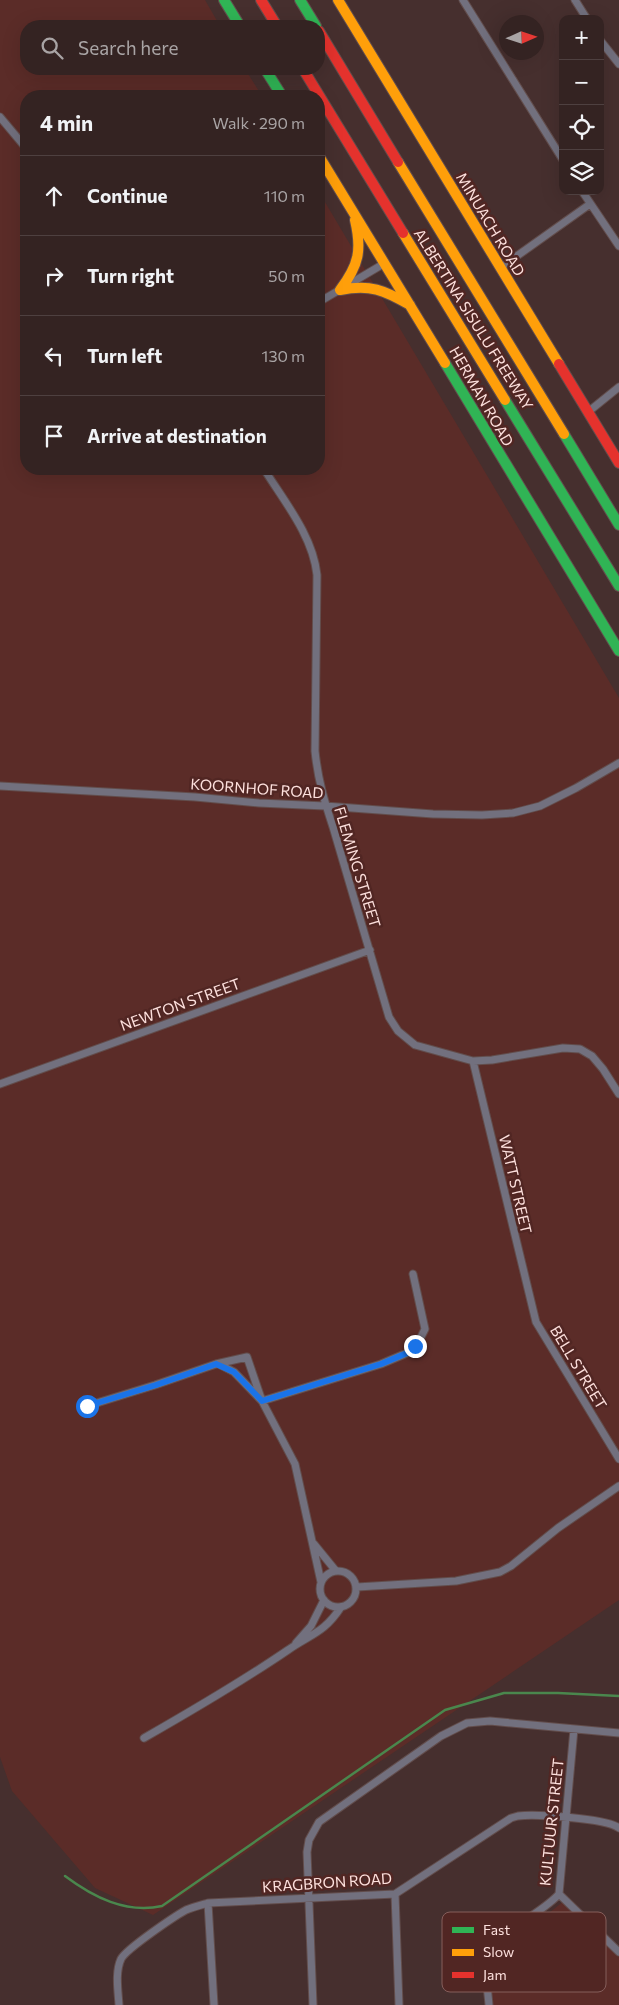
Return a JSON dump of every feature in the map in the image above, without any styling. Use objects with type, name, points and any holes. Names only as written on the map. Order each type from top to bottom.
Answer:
[{"type":"main road","points":[[224,0],[236,20]]},
{"type":"main road","points":[[261,0],[273,20]]},
{"type":"main road","points":[[300,0],[312,20]]},
{"type":"main road","name":"MINUACH ROAD","points":[[338,0],[619,463]]},
{"type":"main road","name":"ALBERTINA SISULU FREEWAY","points":[[325,40],[619,525]]},
{"type":"main road","points":[[269,75],[278,90]]},
{"type":"main road","name":"ALBERTINA SISULU FREEWAY","points":[[307,75],[316,90]]},
{"type":"main road","name":"ALBERTINA SISULU FREEWAY","points":[[325,105],[619,586]]},
{"type":"main road","name":"HERMAN ROAD","points":[[325,166],[619,651]]},
{"type":"main road","points":[[340,290],[353,274],[359,256],[360,247],[352,210]]},
{"type":"main road","points":[[340,290],[367,286],[386,292],[411,306]]},
{"type":"street","points":[[463,0],[559,154]]},
{"type":"street","points":[[575,0],[584,15]]},
{"type":"street","points":[[604,45],[619,64]]},
{"type":"street","points":[[0,117],[20,141]]},
{"type":"street","points":[[584,195],[619,246]]},
{"type":"street","points":[[500,268],[590,204]]},
{"type":"street","points":[[325,299],[385,263]]},
{"type":"street","points":[[588,412],[619,388]]},
{"type":"street","name":"FLEMING STREET","points":[[268,475],[307,539],[316,568],[315,751],[318,778],[324,806],[370,950],[386,1012],[398,1031],[415,1045],[473,1061],[492,1060],[562,1048],[580,1049],[592,1056],[603,1068],[619,1094]]},
{"type":"street","name":"KOORNHOF ROAD","points":[[0,786],[195,797],[260,804],[324,806],[434,814],[513,814],[527,811],[556,798],[619,763]]},
{"type":"street","name":"NEWTON STREET","points":[[0,1084],[370,950]]},
{"type":"street","name":"WATT STREET","points":[[473,1061],[533,1313]]},
{"type":"street","points":[[262,1401],[381,1364],[407,1353],[420,1339],[425,1328],[413,1274]]},
{"type":"street","name":"BELL STREET","points":[[533,1313],[538,1327],[619,1459]]},
{"type":"street","points":[[87,1406],[216,1364],[247,1357],[262,1401],[293,1456],[321,1582],[320,1591],[324,1600],[331,1606],[341,1607]]},
{"type":"street","points":[[216,1364],[234,1372],[262,1401]]},
{"type":"street","points":[[357,1587],[441,1582],[474,1578],[500,1572],[511,1566],[558,1528],[619,1486]]},
{"type":"street","points":[[312,1542],[336,1571]]},
{"type":"street","points":[[144,1738],[241,1682],[292,1647],[313,1636],[332,1620],[341,1607],[353,1600],[357,1587],[350,1574],[336,1571],[327,1574],[321,1582]]},
{"type":"street","points":[[292,1647],[311,1626],[324,1600]]},
{"type":"street","points":[[314,2005],[308,1898],[309,1840],[316,1826],[442,1736],[467,1723],[490,1721],[619,1733]]},
{"type":"street","name":"KULTUUR STREET","points":[[540,1912],[552,1903],[559,1894],[574,1729]]},
{"type":"street","name":"KRAGBRON ROAD","points":[[119,2005],[118,1974],[121,1959],[125,1953],[186,1910],[208,1903],[395,1894],[511,1818],[523,1815],[609,1822],[619,1828]]},
{"type":"street","points":[[395,1894],[399,2005]]},
{"type":"street","points":[[559,1894],[578,1912]]},
{"type":"street","points":[[208,1903],[214,2005]]},
{"type":"street","points":[[606,1939],[619,1952]]},
{"type":"street","name":"KULTUUR STREET","points":[[488,1992],[489,2005]]},
{"type":"shaded area","points":[[0,0],[205,0],[217,20],[20,20],[20,75],[249,75],[258,90],[20,90],[20,475],[325,475],[325,202],[619,698],[619,1600],[153,1915],[95,1888],[12,1791],[0,1757]]},
{"type":"shaded area","points":[[565,1900],[577,1912],[550,1912]]},
{"type":"shaded area","points":[[606,1942],[619,1955],[619,2005],[488,2005],[488,1992],[606,1992]]},
{"type":"waterway","points":[[65,1876],[87,1891],[110,1902],[136,1908],[162,1906],[445,1710],[504,1693],[619,1696]]},
{"type":"traffic: fast","points":[[224,0],[236,20]]},
{"type":"traffic: fast","points":[[300,0],[312,20]]},
{"type":"traffic: fast","points":[[269,75],[278,90]]},
{"type":"traffic: fast","points":[[445,363],[619,651]]},
{"type":"traffic: fast","points":[[505,400],[619,586]]},
{"type":"traffic: fast","points":[[564,434],[619,525]]},
{"type":"traffic: slow","points":[[338,0],[559,364]]},
{"type":"traffic: slow","points":[[398,162],[564,434]]},
{"type":"traffic: slow","points":[[325,166],[445,363]]},
{"type":"traffic: slow","points":[[340,290],[351,273],[357,257],[358,240],[355,220]]},
{"type":"traffic: slow","points":[[403,233],[505,400]]},
{"type":"traffic: slow","points":[[340,290],[368,288],[392,295],[410,305]]},
{"type":"traffic: jam","points":[[261,0],[273,20]]},
{"type":"traffic: jam","points":[[325,41],[398,162]]},
{"type":"traffic: jam","points":[[307,75],[316,90]]},
{"type":"traffic: jam","points":[[325,105],[403,233]]},
{"type":"traffic: jam","points":[[559,364],[619,463]]},
{"type":"route","points":[[87,1406],[216,1364],[229,1368],[244,1380],[262,1401],[381,1364],[407,1353],[415,1346]]}]
